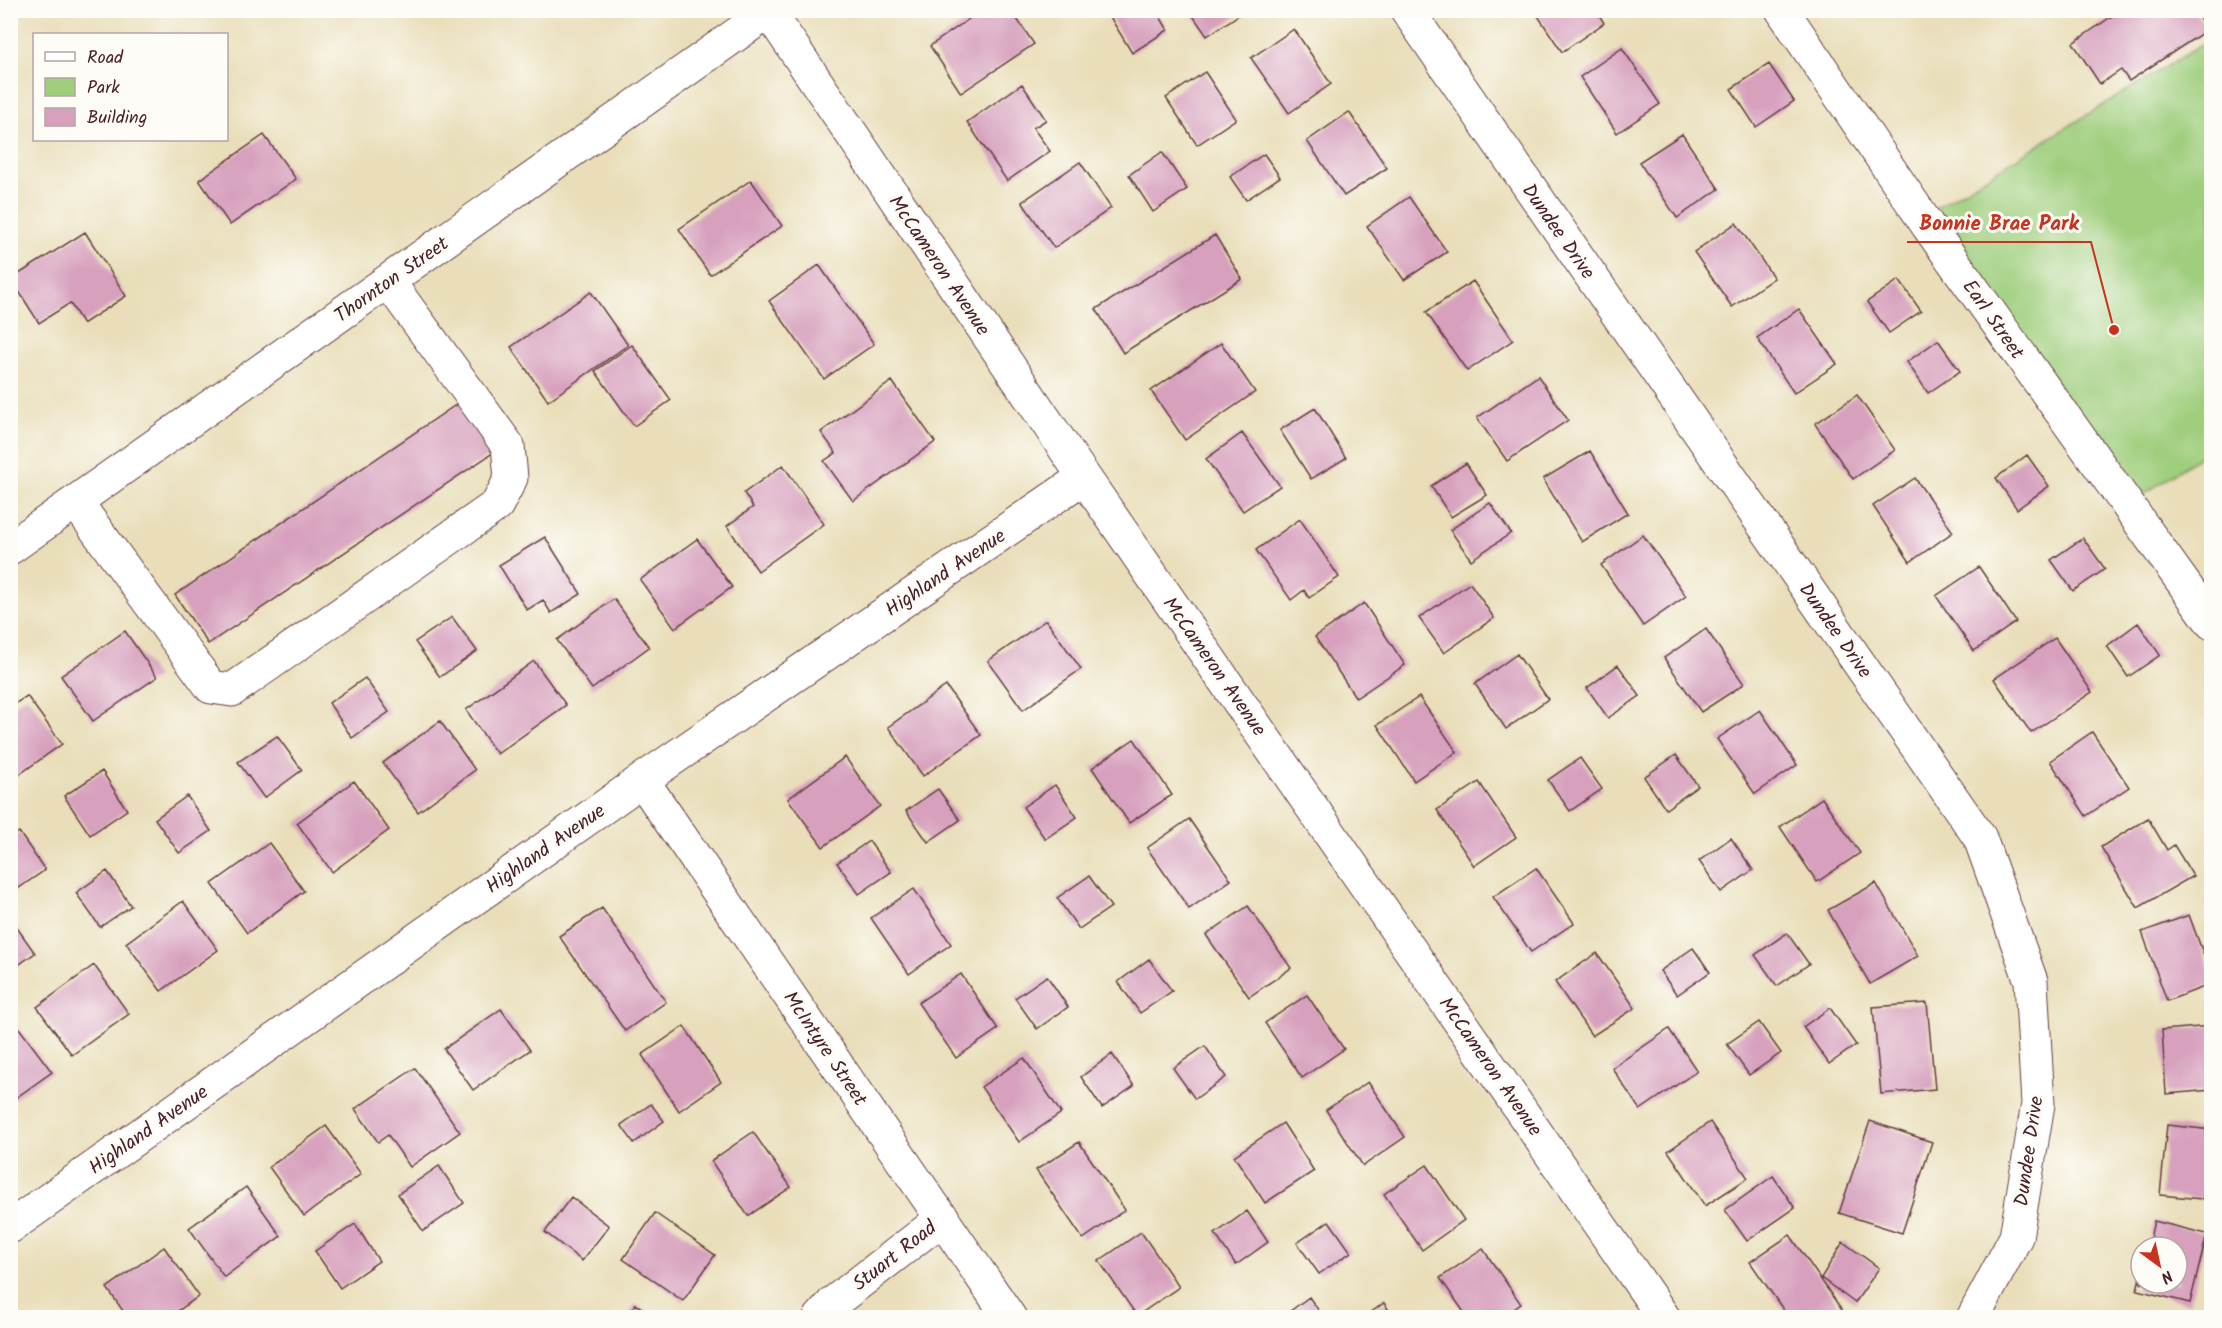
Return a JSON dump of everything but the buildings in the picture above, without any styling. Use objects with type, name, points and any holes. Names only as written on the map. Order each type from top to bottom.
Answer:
[{"type":"street","name":"Dundee Drive","points":[[1407,10],[1980,838],[2031,981],[2038,1104],[2016,1237],[1973,1317]]},
{"type":"street","name":"Earl Street","points":[[1782,10],[1928,226],[2211,623]]},
{"type":"street","name":"Thornton Street","points":[[10,549],[770,11]]},
{"type":"street","name":"McCameron Avenue","points":[[770,11],[1084,477],[1664,1317]]},
{"type":"street","points":[[76,502],[211,687],[232,690],[497,505],[511,478],[508,446],[388,281]]},
{"type":"street","name":"Highland Avenue","points":[[10,1227],[642,780],[1084,477]]},
{"type":"street","name":"McIntyre Street","points":[[642,780],[1010,1317]]},
{"type":"street","name":"Stuart Road","points":[[820,1317],[833,1303],[942,1218]]},
{"type":"green space","points":[[2211,39],[2211,449],[2138,498],[1932,210]]},
{"type":"place","name":"Bonnie Brae Park","points":[[2114,330]]}]
